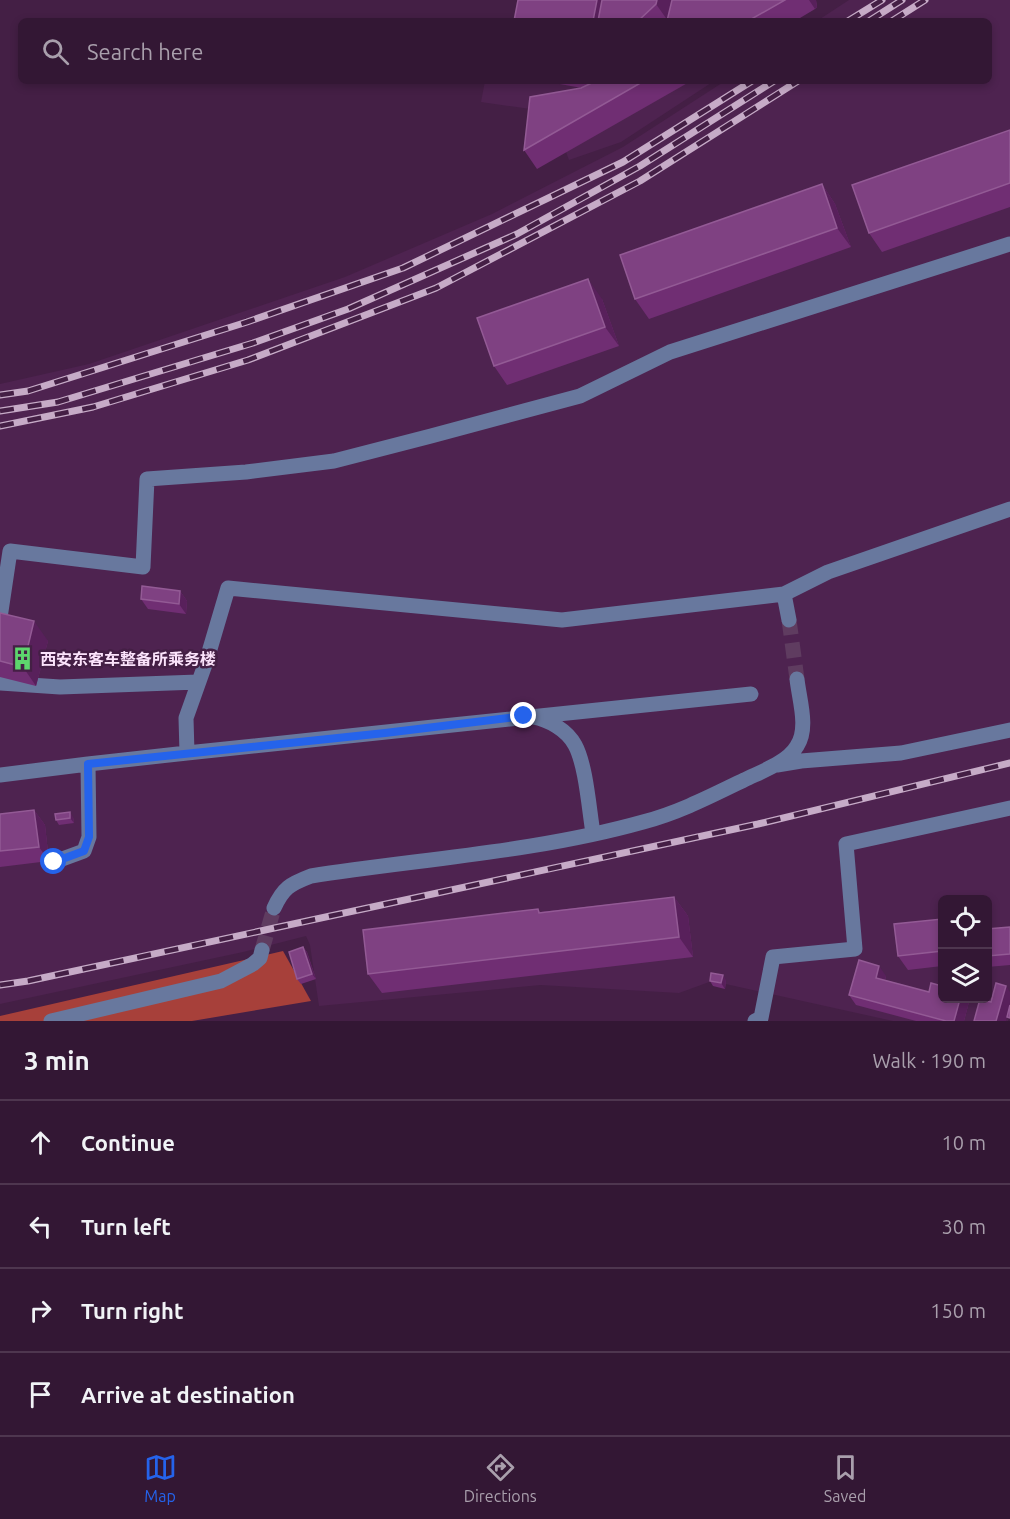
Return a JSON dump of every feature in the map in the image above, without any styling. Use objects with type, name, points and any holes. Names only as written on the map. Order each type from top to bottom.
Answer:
[{"type":"street","points":[[0,618],[10,551],[142,567],[147,479],[246,472],[334,461],[580,396],[670,352],[1010,243]]},
{"type":"street","points":[[187,753],[186,718],[228,588],[562,620],[784,594],[828,572],[1010,509]]},
{"type":"street","points":[[784,594],[789,620]]},
{"type":"street","points":[[273,908],[279,895],[291,883],[311,876],[517,848],[644,822],[683,808],[771,766],[797,747],[802,734],[802,720],[797,679]]},
{"type":"street","points":[[0,683],[60,687],[198,682]]},
{"type":"street","points":[[0,775],[524,716],[751,694]]},
{"type":"street","points":[[524,716],[539,718],[555,725],[568,734],[576,746],[582,766],[593,833]]},
{"type":"street","points":[[771,766],[801,761],[901,753],[1010,730]]},
{"type":"street","points":[[54,862],[84,851],[89,837],[88,764]]},
{"type":"street","points":[[755,1021],[761,1018],[773,957],[855,949],[846,844],[1010,808]]},
{"type":"street","points":[[51,1021],[221,981],[253,964],[260,958],[262,950]]},
{"type":"shaded area","points":[[849,0],[1010,0],[1010,1014],[1008,1021],[893,1021],[712,981],[679,993],[541,985],[319,1006],[310,945],[306,936],[243,952],[0,1004],[0,384],[89,364],[345,277],[492,214],[623,147],[720,84],[992,84],[992,18],[822,18]]},
{"type":"shaded area","points":[[484,84],[709,84],[621,142],[569,160],[551,112],[481,102]]},
{"type":"shaded area","points":[[283,951],[311,1001],[192,1021],[0,1021],[0,1016]]},
{"type":"building","points":[[518,0],[597,0],[594,18],[515,18]]},
{"type":"building","points":[[602,0],[657,0],[656,4],[641,18],[599,18]]},
{"type":"building","points":[[672,0],[785,0],[753,18],[668,18]]},
{"type":"building","points":[[590,84],[639,84],[524,150],[530,97],[581,88]]},
{"type":"building","points":[[1010,130],[1010,183],[869,233],[852,185]]},
{"type":"building","points":[[822,184],[837,228],[635,299],[620,255]]},
{"type":"building","points":[[588,279],[605,327],[494,366],[477,318]]},
{"type":"building","points":[[142,586],[180,591],[179,604],[141,599]]},
{"type":"building","points":[[0,613],[34,621],[23,667],[0,661]]},
{"type":"building","points":[[34,810],[39,847],[0,851],[0,814]]},
{"type":"building","points":[[70,812],[70,818],[56,820],[55,814]]},
{"type":"building","points":[[674,897],[679,937],[368,974],[363,930],[538,909],[539,913]]},
{"type":"building","points":[[938,919],[938,951],[898,956],[894,924]]},
{"type":"building","points":[[1010,927],[1010,954],[992,956],[992,929]]},
{"type":"building","points":[[303,947],[312,974],[297,979],[289,952]]},
{"type":"building","points":[[859,960],[879,966],[876,978],[929,992],[931,983],[938,985],[938,1003],[959,1003],[954,1021],[946,1021],[849,995]]},
{"type":"building","points":[[711,973],[723,975],[721,983],[710,981]]},
{"type":"building","points":[[996,983],[1006,986],[996,1021],[974,1021],[979,1003],[992,1003]]},
{"type":"tunnel","points":[[789,620],[797,679]]},
{"type":"tunnel","points":[[262,950],[274,908]]},
{"type":"railway","points":[[853,18],[882,0]]},
{"type":"railway","points":[[874,18],[902,0]]},
{"type":"railway","points":[[897,18],[925,0]]},
{"type":"railway","points":[[0,395],[28,391],[247,322],[403,268],[623,162],[747,84]]},
{"type":"railway","points":[[0,411],[58,402],[253,343],[348,309],[517,234],[640,166],[769,84]]},
{"type":"railway","points":[[0,426],[93,407],[248,360],[436,288],[640,181],[793,84]]},
{"type":"railway","points":[[0,985],[28,981],[758,824],[1010,763]]},
{"type":"place","name":"西安东客车整备所乘务楼","points":[[22,659]]},
{"type":"route","points":[[54,862],[84,851],[89,837],[88,764],[524,716]]}]
